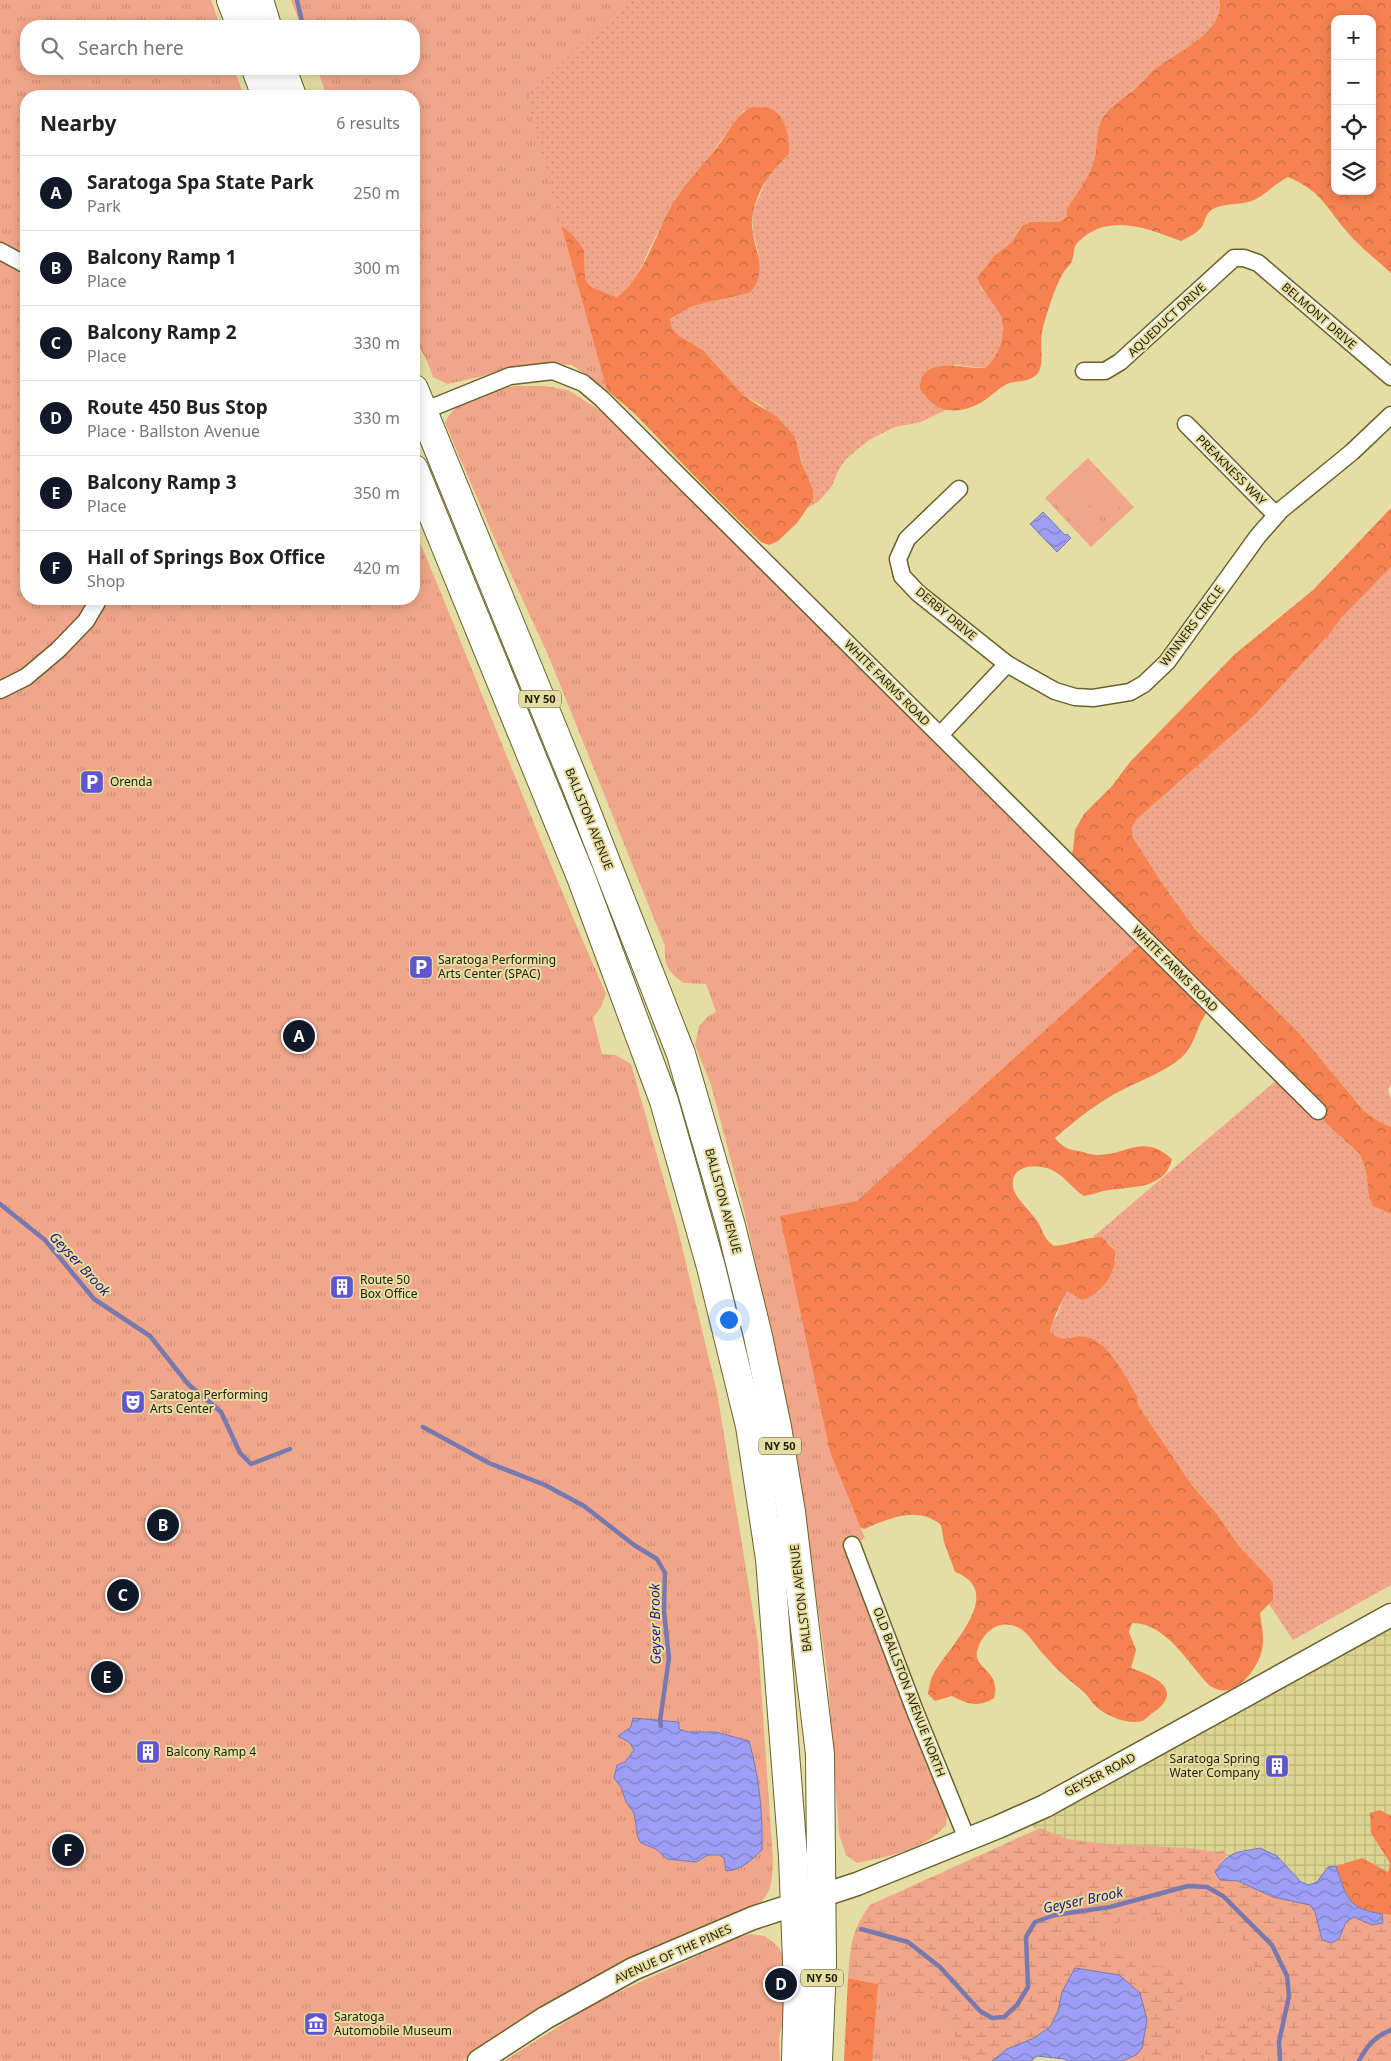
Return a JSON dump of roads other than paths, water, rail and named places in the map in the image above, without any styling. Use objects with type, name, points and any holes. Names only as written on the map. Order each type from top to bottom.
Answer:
[{"type":"highway","points":[[231,0],[239,20]]},
{"type":"highway","points":[[259,0],[266,20]]},
{"type":"highway","points":[[258,75],[264,90]]},
{"type":"highway","points":[[284,75],[290,90]]},
{"type":"highway","name":"BALLSTON AVENUE","points":[[420,412],[577,788],[681,1054],[730,1226],[758,1336],[777,1427],[790,1512],[820,1754],[822,1964],[818,2061]]},
{"type":"highway","name":"BALLSTON AVENUE","points":[[420,484],[578,868],[636,1020],[664,1101],[711,1267],[750,1426],[770,1559],[795,1904],[798,1988],[796,2061]]},
{"type":"street","points":[[0,251],[20,262]]},
{"type":"street","name":"AQUEDUCT DRIVE","points":[[1084,371],[1105,371],[1120,362],[1234,258],[1244,258]]},
{"type":"street","name":"BELMONT DRIVE","points":[[1244,258],[1258,263],[1391,378]]},
{"type":"street","name":"WHITE FARMS ROAD","points":[[420,404],[510,376],[553,372],[583,383],[624,418],[1318,1111]]},
{"type":"street","name":"WINNERS CIRCLE","points":[[1007,664],[1055,691],[1075,697],[1093,698],[1130,692],[1144,684],[1168,662],[1258,536],[1276,515],[1352,452],[1391,416]]},
{"type":"street","name":"PREAKNESS WAY","points":[[1186,424],[1276,515]]},
{"type":"street","name":"DERBY DRIVE","points":[[958,489],[907,539],[898,559],[902,576],[918,593],[1007,664]]},
{"type":"street","points":[[0,690],[26,678],[58,650],[86,621],[95,605]]},
{"type":"street","points":[[940,735],[1007,664]]},
{"type":"street","name":"OLD BALLSTON AVENUE NORTH","points":[[852,1545],[915,1712],[967,1840]]},
{"type":"street","name":"GEYSER ROAD","points":[[795,1904],[857,1884],[967,1840],[1045,1806],[1391,1615]]},
{"type":"street","name":"AVENUE OF THE PINES","points":[[479,2061],[545,2018],[633,1969],[753,1918],[795,1904]]},
{"type":"water","points":[[1043,512],[1065,535],[1067,534],[1071,538],[1057,552],[1030,524]]},
{"type":"water","points":[[633,1718],[679,1722],[679,1729],[688,1732],[716,1732],[749,1741],[760,1795],[762,1822],[762,1850],[750,1861],[742,1866],[726,1871],[724,1858],[719,1855],[708,1855],[696,1862],[667,1859],[656,1849],[641,1843],[638,1838],[634,1813],[626,1802],[621,1787],[614,1778],[617,1765],[625,1762],[634,1750],[629,1742],[618,1736],[631,1727]]},
{"type":"water","points":[[1260,1848],[1277,1856],[1301,1882],[1309,1885],[1317,1882],[1328,1867],[1336,1866],[1350,1899],[1361,1908],[1382,1914],[1383,1923],[1372,1925],[1354,1917],[1346,1922],[1339,1939],[1331,1943],[1322,1940],[1315,1912],[1310,1905],[1273,1897],[1238,1881],[1220,1880],[1215,1872],[1230,1856],[1239,1852]]},
{"type":"water","points":[[1075,1968],[1119,1975],[1140,1993],[1147,2020],[1142,2048],[1136,2055],[1122,2061],[1067,2061],[1037,2056],[1031,2061],[992,2061],[1007,2049],[1034,2038],[1050,2027],[1058,2011],[1062,1992]]},
{"type":"waterway","points":[[297,0],[302,20]]},
{"type":"waterway","name":"Geyser Brook","points":[[0,1204],[45,1240],[94,1299],[150,1336],[188,1384],[221,1412],[240,1453],[251,1464],[290,1449]]},
{"type":"waterway","name":"Geyser Brook","points":[[423,1427],[489,1463],[545,1485],[584,1506],[634,1545],[657,1559],[665,1573],[664,1611],[669,1658],[660,1721],[661,1726]]},
{"type":"waterway","name":"Geyser Brook","points":[[861,1929],[908,1942],[940,1967],[980,2011],[992,2018],[1004,2017],[1017,2005],[1028,1987],[1026,1937],[1035,1922],[1055,1915],[1110,1907],[1188,1886],[1207,1887],[1223,1896],[1272,1945],[1287,1976],[1289,1996],[1279,2042],[1280,2061]]},
{"type":"waterway","name":"Geyser Brook","points":[[1359,2061],[1372,2042],[1380,2035],[1391,2030]]},
{"type":"place","name":"Orenda","points":[[92,782]]},
{"type":"place","name":"Saratoga Performing Arts Center (SPAC)","points":[[421,967]]},
{"type":"place","name":"Saratoga Spa State Park","points":[[299,1036]]},
{"type":"place","name":"Route 50 Box Office","points":[[342,1287]]},
{"type":"place","name":"Saratoga Performing Arts Center","points":[[133,1402]]},
{"type":"place","name":"Balcony Ramp 1","points":[[163,1525]]},
{"type":"place","name":"Balcony Ramp 2","points":[[123,1595]]},
{"type":"place","name":"Balcony Ramp 3","points":[[107,1677]]},
{"type":"place","name":"Balcony Ramp 4","points":[[148,1752]]},
{"type":"place","name":"Saratoga Spring Water Company","points":[[1277,1766]]},
{"type":"place","name":"Hall of Springs Box Office","points":[[68,1850]]},
{"type":"place","name":"Route 450 Bus Stop","points":[[781,1984]]},
{"type":"place","name":"Saratoga Automobile Museum","points":[[316,2024]]}]
